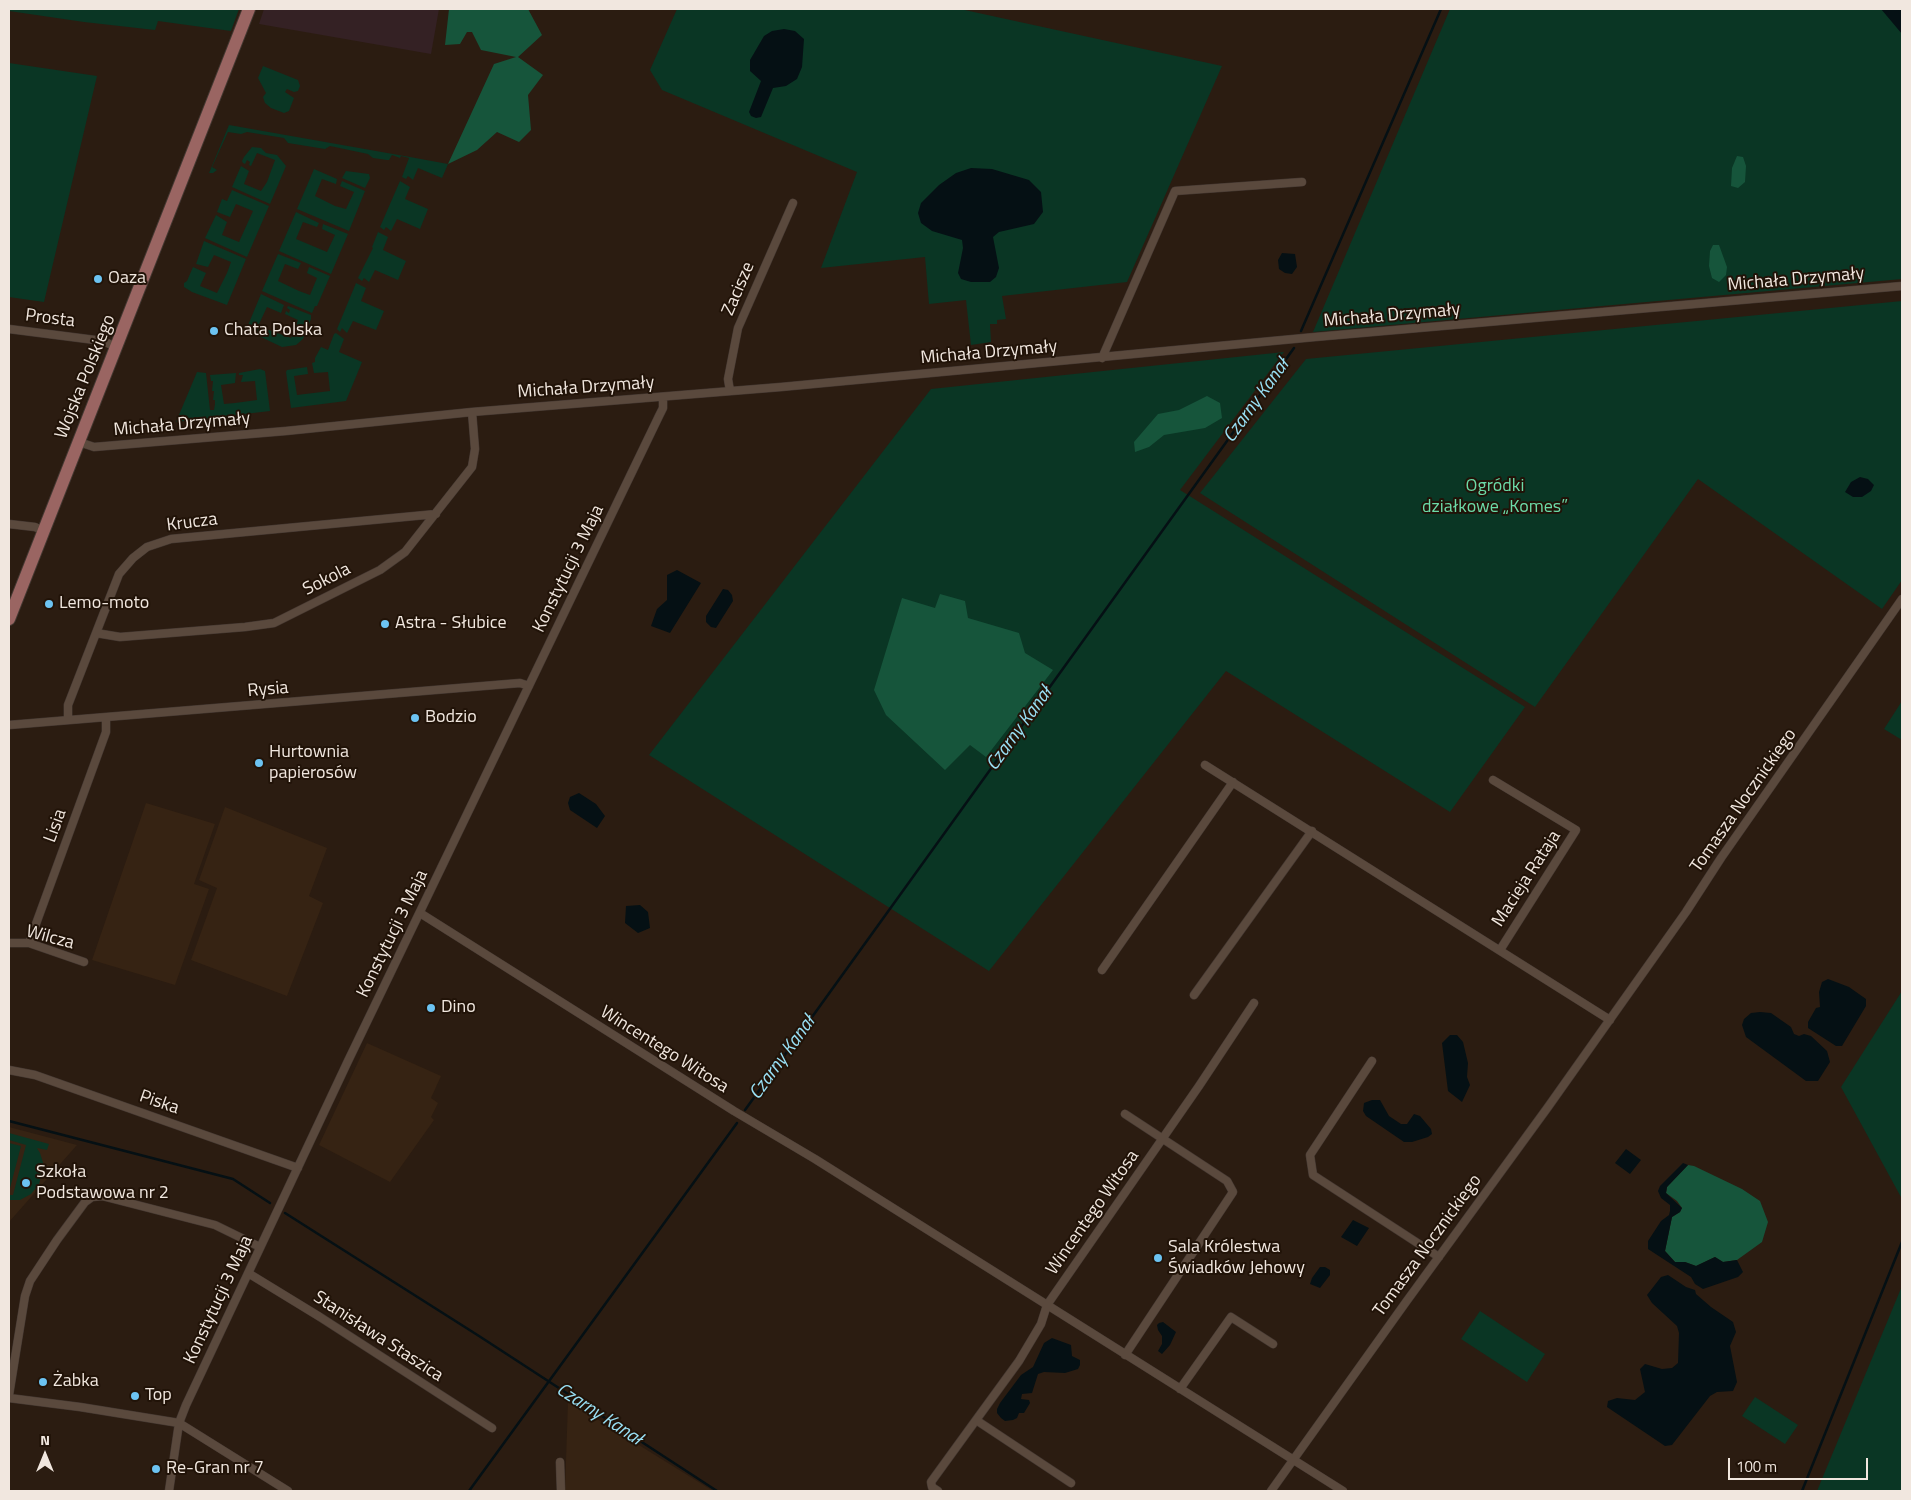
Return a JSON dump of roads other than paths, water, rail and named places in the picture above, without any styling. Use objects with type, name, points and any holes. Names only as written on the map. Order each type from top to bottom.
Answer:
[{"type":"main road","name":"Wojska Polskiego","points":[[9,619],[249,9]]},
{"type":"street","points":[[1102,358],[1175,191],[1302,182]]},
{"type":"street","name":"Zacisze","points":[[730,392],[728,379],[738,328],[793,203]]},
{"type":"street","name":"Michała Drzymały","points":[[79,442],[94,447],[286,431],[472,412],[730,392],[1902,286]]},
{"type":"street","name":"Prosta","points":[[9,329],[102,342],[116,347]]},
{"type":"street","name":"Konstytucji 3 Maja","points":[[169,1491],[179,1423],[260,1247],[663,408],[663,397]]},
{"type":"street","name":"Sokola","points":[[96,633],[120,637],[274,623],[380,570],[405,552],[472,467],[475,449],[472,412]]},
{"type":"street","name":"Krucza","points":[[68,720],[68,705],[119,574],[133,558],[147,547],[171,539],[436,514]]},
{"type":"street","points":[[9,524],[34,527],[44,531]]},
{"type":"street","name":"Tomasza Nocznickiego","points":[[1271,1491],[1610,1020],[1902,599]]},
{"type":"street","name":"Rysia","points":[[9,726],[520,683],[530,686]]},
{"type":"street","name":"Lisia","points":[[30,943],[106,732],[106,718]]},
{"type":"street","points":[[1205,765],[1610,1020]]},
{"type":"street","name":"Macieja Rataja","points":[[1493,780],[1576,830],[1500,950]]},
{"type":"street","points":[[1102,970],[1233,782]]},
{"type":"street","points":[[1194,995],[1312,831]]},
{"type":"street","name":"Wincentego Witosa","points":[[420,913],[1343,1491]]},
{"type":"street","name":"Wilcza","points":[[9,944],[30,943],[84,962]]},
{"type":"street","name":"Wincentego Witosa","points":[[1047,1305],[1254,1003]]},
{"type":"street","points":[[1372,1061],[1310,1155],[1313,1175],[1439,1257]]},
{"type":"street","name":"Piska","points":[[9,1070],[36,1075],[298,1168]]},
{"type":"street","points":[[1125,1114],[1227,1181],[1233,1192],[1125,1355]]},
{"type":"street","points":[[260,1247],[215,1226],[102,1196],[92,1197],[57,1240],[30,1281],[25,1296],[9,1397],[179,1423],[288,1491]]},
{"type":"street","name":"Stanisława Staszica","points":[[248,1273],[492,1428]]},
{"type":"street","points":[[938,1491],[932,1488],[931,1482],[1019,1361],[1040,1324],[1047,1305]]},
{"type":"street","points":[[1180,1389],[1231,1317],[1273,1344]]},
{"type":"street","points":[[976,1420],[1071,1483]]},
{"type":"street","points":[[560,1462],[561,1491]]},
{"type":"waterway","name":"Czarny Kanał","points":[[1301,331],[1441,9]]},
{"type":"waterway","name":"Czarny Kanał","points":[[745,1110],[1294,348]]},
{"type":"waterway","points":[[9,1121],[233,1179],[270,1203]]},
{"type":"waterway","name":"Czarny Kanał","points":[[469,1491],[737,1123]]},
{"type":"waterway","points":[[285,1213],[479,1336],[717,1491]]},
{"type":"waterway","points":[[1802,1491],[1902,1242]]},
{"type":"place","name":"Oaza","points":[[98,279]]},
{"type":"place","name":"Chata Polska","points":[[214,331]]},
{"type":"place","name":"Lemo-moto","points":[[49,604]]},
{"type":"place","name":"Astra - Słubice","points":[[385,624]]},
{"type":"place","name":"Bodzio","points":[[415,718]]},
{"type":"place","name":"Hurtownia papierosów","points":[[259,763]]},
{"type":"place","name":"Dino","points":[[431,1008]]},
{"type":"place","name":"Szkoła Podstawowa nr 2","points":[[26,1183]]},
{"type":"place","name":"Sala Królestwa Świadków Jehowy","points":[[1158,1258]]},
{"type":"place","name":"Żabka","points":[[43,1382]]},
{"type":"place","name":"Top","points":[[135,1396]]},
{"type":"place","name":"Re-Gran nr 7","points":[[156,1469]]},
{"type":"park label","name":"Ogródki działkowe „Komes”","points":[[1495,497]]}]
